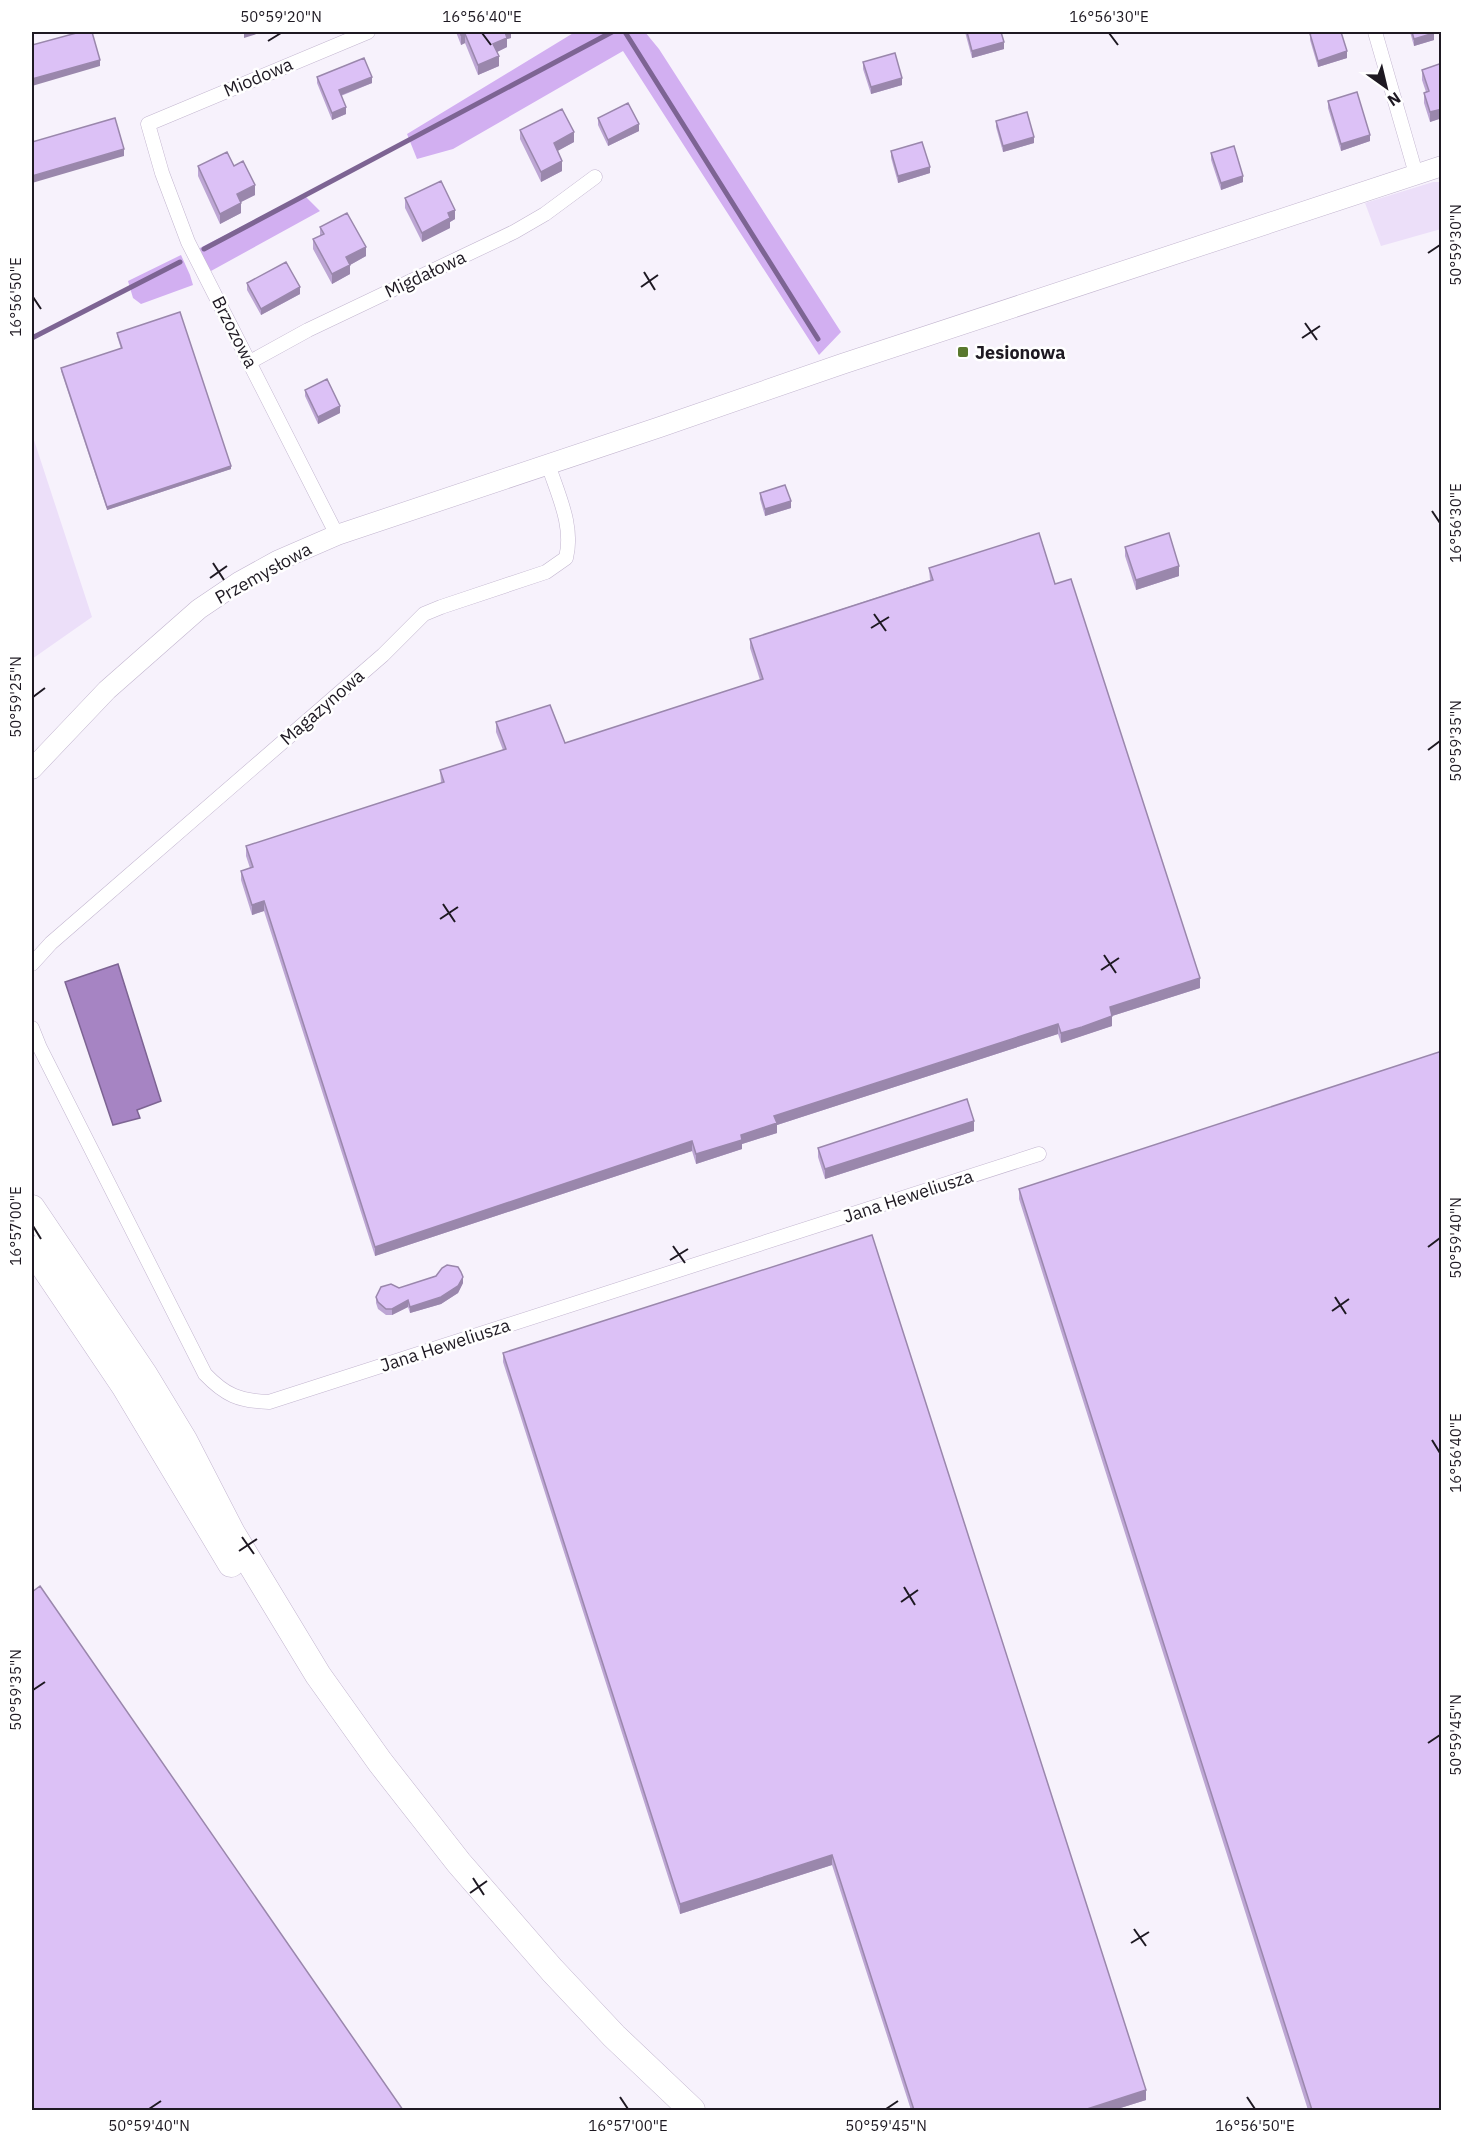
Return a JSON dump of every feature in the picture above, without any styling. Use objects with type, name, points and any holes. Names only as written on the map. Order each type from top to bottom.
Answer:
[{"type":"highway","points":[[32,1208],[144,1374],[184,1440],[232,1533],[318,1675],[380,1762],[459,1863],[552,1970],[614,2036],[692,2110]]},
{"type":"highway","points":[[32,1249],[125,1387],[237,1575],[291,1646],[318,1675]]},
{"type":"street","name":"Miodowa","points":[[148,124],[368,32]]},
{"type":"street","points":[[1375,32],[1416,174]]},
{"type":"street","name":"Brzozowa","points":[[148,124],[162,173],[188,242],[337,535]]},
{"type":"street","points":[[548,464],[842,364],[1442,166]]},
{"type":"street","name":"Migdałowa","points":[[250,362],[308,330],[514,232],[545,214],[595,177]]},
{"type":"street","name":"Przemysłowa","points":[[32,769],[107,690],[199,609],[239,582],[277,561],[337,535],[548,464]]},
{"type":"street","name":"Magazynowa","points":[[32,964],[51,943],[383,655],[424,614],[546,572],[566,558],[567,523],[548,464]]},
{"type":"street","name":"Jana Heweliusza","points":[[32,1028],[205,1374],[219,1388],[236,1398],[252,1401],[268,1401],[1039,1154]]},
{"type":"shaded area","points":[[575,32],[645,32],[659,49],[841,332],[819,355],[623,51],[453,149],[417,159],[407,134]]},
{"type":"shaded area","points":[[1433,182],[1441,182],[1441,229],[1381,246],[1365,203]]},
{"type":"shaded area","points":[[305,196],[320,211],[211,271],[198,249]]},
{"type":"shaded area","points":[[181,255],[193,285],[141,304],[133,298],[128,281]]},
{"type":"shaded area","points":[[32,434],[92,617],[32,659]]},
{"type":"shaded area","points":[[118,964],[161,1101],[137,1110],[140,1118],[113,1125],[65,982]]},
{"type":"building","points":[[80,32],[92,32],[100,60],[32,79],[32,45]]},
{"type":"building","points":[[460,32],[505,32],[507,38],[493,44],[499,56],[478,65],[465,34],[461,35]]},
{"type":"building","points":[[967,32],[1001,32],[1004,42],[972,51]]},
{"type":"building","points":[[1341,32],[1347,51],[1318,61],[1310,34]]},
{"type":"building","points":[[1412,32],[1434,32],[1434,33],[1414,39]]},
{"type":"building","points":[[895,53],[902,78],[871,87],[863,62]]},
{"type":"building","points":[[364,58],[372,77],[339,90],[346,107],[332,113],[317,77]]},
{"type":"building","points":[[1442,63],[1442,109],[1430,112],[1424,93],[1429,91],[1422,70]]},
{"type":"building","points":[[1357,92],[1370,135],[1341,144],[1328,101]]},
{"type":"building","points":[[628,103],[639,124],[608,140],[598,118]]},
{"type":"building","points":[[562,109],[574,132],[554,143],[562,161],[541,172],[520,130]]},
{"type":"building","points":[[1027,112],[1034,137],[1003,146],[996,121]]},
{"type":"building","points":[[115,118],[124,149],[32,176],[32,142]]},
{"type":"building","points":[[922,142],[930,167],[898,176],[891,151]]},
{"type":"building","points":[[1234,146],[1243,176],[1221,183],[1211,153]]},
{"type":"building","points":[[227,152],[234,166],[243,161],[255,185],[237,194],[241,203],[220,214],[198,166]]},
{"type":"building","points":[[441,181],[455,210],[448,213],[450,218],[422,233],[405,198]]},
{"type":"building","points":[[347,213],[366,247],[346,257],[350,265],[332,274],[313,239],[324,234],[320,227]]},
{"type":"building","points":[[286,262],[300,287],[261,309],[247,283]]},
{"type":"building","points":[[180,312],[231,466],[107,507],[61,368],[122,348],[117,333]]},
{"type":"building","points":[[327,379],[340,406],[318,417],[305,390]]},
{"type":"building","points":[[785,485],[791,501],[765,509],[760,493]]},
{"type":"building","points":[[1039,533],[1055,584],[1071,579],[1200,978],[1110,1007],[1112,1016],[1082,1027],[1061,1033],[1058,1024],[774,1116],[777,1123],[741,1135],[742,1140],[696,1154],[692,1141],[375,1247],[264,901],[252,905],[241,871],[253,867],[246,846],[444,782],[440,770],[506,749],[496,722],[550,705],[565,743],[763,679],[750,639],[933,580],[929,568]]},
{"type":"building","points":[[1169,533],[1179,566],[1136,580],[1125,547]]},
{"type":"building","points":[[1442,1051],[1442,2110],[1312,2110],[1019,1189]]},
{"type":"building","points":[[967,1099],[974,1121],[825,1169],[818,1148]]},
{"type":"building","points":[[872,1235],[1146,2090],[1084,2110],[914,2110],[832,1855],[680,1904],[503,1353]]},
{"type":"building","points":[[447,1265],[458,1267],[463,1277],[458,1286],[441,1297],[410,1307],[408,1300],[392,1309],[386,1309],[378,1302],[376,1297],[381,1287],[391,1284],[399,1288],[436,1276]]},
{"type":"building","points":[[40,1586],[403,2110],[32,2110],[32,1592]]},
{"type":"waterway","points":[[204,249],[612,32]]},
{"type":"waterway","points":[[625,32],[818,339]]},
{"type":"waterway","points":[[32,338],[180,262]]},
{"type":"place","name":"Jesionowa","points":[[963,352]]}]
